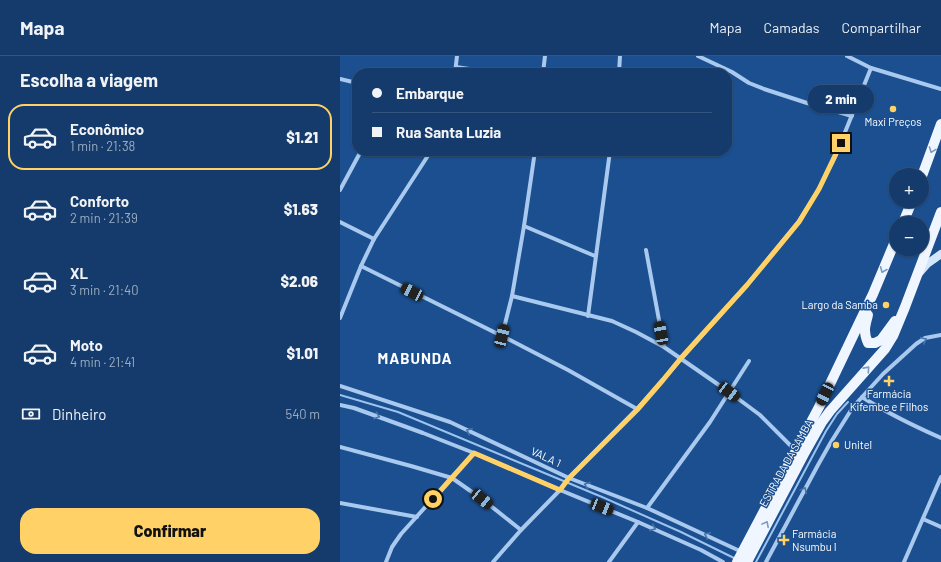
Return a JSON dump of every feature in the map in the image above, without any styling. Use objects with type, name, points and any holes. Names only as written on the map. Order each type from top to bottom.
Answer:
[{"type":"main road","points":[[925,168],[941,124]]},
{"type":"main road","name":"ESTRADA DA SAMBA","points":[[746,562],[822,422],[885,349],[893,336],[941,212]]},
{"type":"main road","points":[[916,276],[927,264],[941,254]]},
{"type":"main road","name":"ESTRADA DA SAMBA","points":[[737,562],[819,407],[873,294],[889,256]]},
{"type":"main road","points":[[873,294],[864,330],[868,343],[875,344],[881,340],[905,308]]},
{"type":"street","points":[[457,56],[456,67],[463,68]]},
{"type":"street","points":[[544,68],[545,56]]},
{"type":"street","points":[[619,68],[620,56]]},
{"type":"street","points":[[698,56],[724,68]]},
{"type":"street","points":[[847,56],[871,68],[941,89]]},
{"type":"street","points":[[493,562],[568,479],[637,410],[681,358],[747,285],[799,222],[819,189],[835,157],[871,68]]},
{"type":"street","points":[[732,72],[749,83],[764,89],[852,116]]},
{"type":"street","points":[[340,79],[352,82]]},
{"type":"street","points":[[340,190],[358,156]]},
{"type":"street","points":[[340,318],[361,266],[374,239],[428,156]]},
{"type":"street","points":[[502,336],[512,296],[535,156]]},
{"type":"street","points":[[588,316],[609,156]]},
{"type":"street","points":[[340,222],[374,239]]},
{"type":"street","points":[[524,226],[596,256]]},
{"type":"street","points":[[646,250],[664,347]]},
{"type":"street","points":[[361,266],[568,370],[637,410]]},
{"type":"street","points":[[512,296],[612,321],[664,347],[760,415],[795,450]]},
{"type":"street","points":[[766,562],[827,448],[853,408],[883,374],[916,344],[925,338],[941,335]]},
{"type":"street","points":[[647,508],[710,422],[749,360]]},
{"type":"street","name":"VALA 1","points":[[340,386],[450,422],[568,479],[647,508],[742,552]]},
{"type":"street","points":[[862,397],[899,419],[941,438]]},
{"type":"street","points":[[340,405],[354,408],[416,430],[474,453],[638,522],[701,550],[722,562]]},
{"type":"street","points":[[340,447],[452,478],[482,499],[521,530]]},
{"type":"street","points":[[386,562],[392,547],[401,534],[474,453]]},
{"type":"street","points":[[904,562],[941,477]]},
{"type":"street","points":[[340,503],[417,517]]},
{"type":"street","points":[[923,519],[941,527]]},
{"type":"street","points":[[609,562],[638,522]]},
{"type":"waterway","points":[[340,395],[398,412],[602,497],[681,532],[734,558]]},
{"type":"waterway","points":[[756,562],[826,431],[837,414],[848,402]]},
{"type":"place","name":"Maxi Preços","points":[[893,109]]},
{"type":"place","name":"Largo da Samba","points":[[886,305]]},
{"type":"place","name":"Farmácia Kifembe e Filhos","points":[[889,381]]},
{"type":"place","name":"Unitel","points":[[836,445]]},
{"type":"place","name":"Farmácia Nsumbu I","points":[[784,540]]},
{"type":"district","name":"MABUNDA","points":[[415,359]]},
{"type":"route","points":[[433,499],[474,453],[560,490],[569,478],[637,410],[681,358],[747,285],[799,222],[819,189],[841,143]]}]
